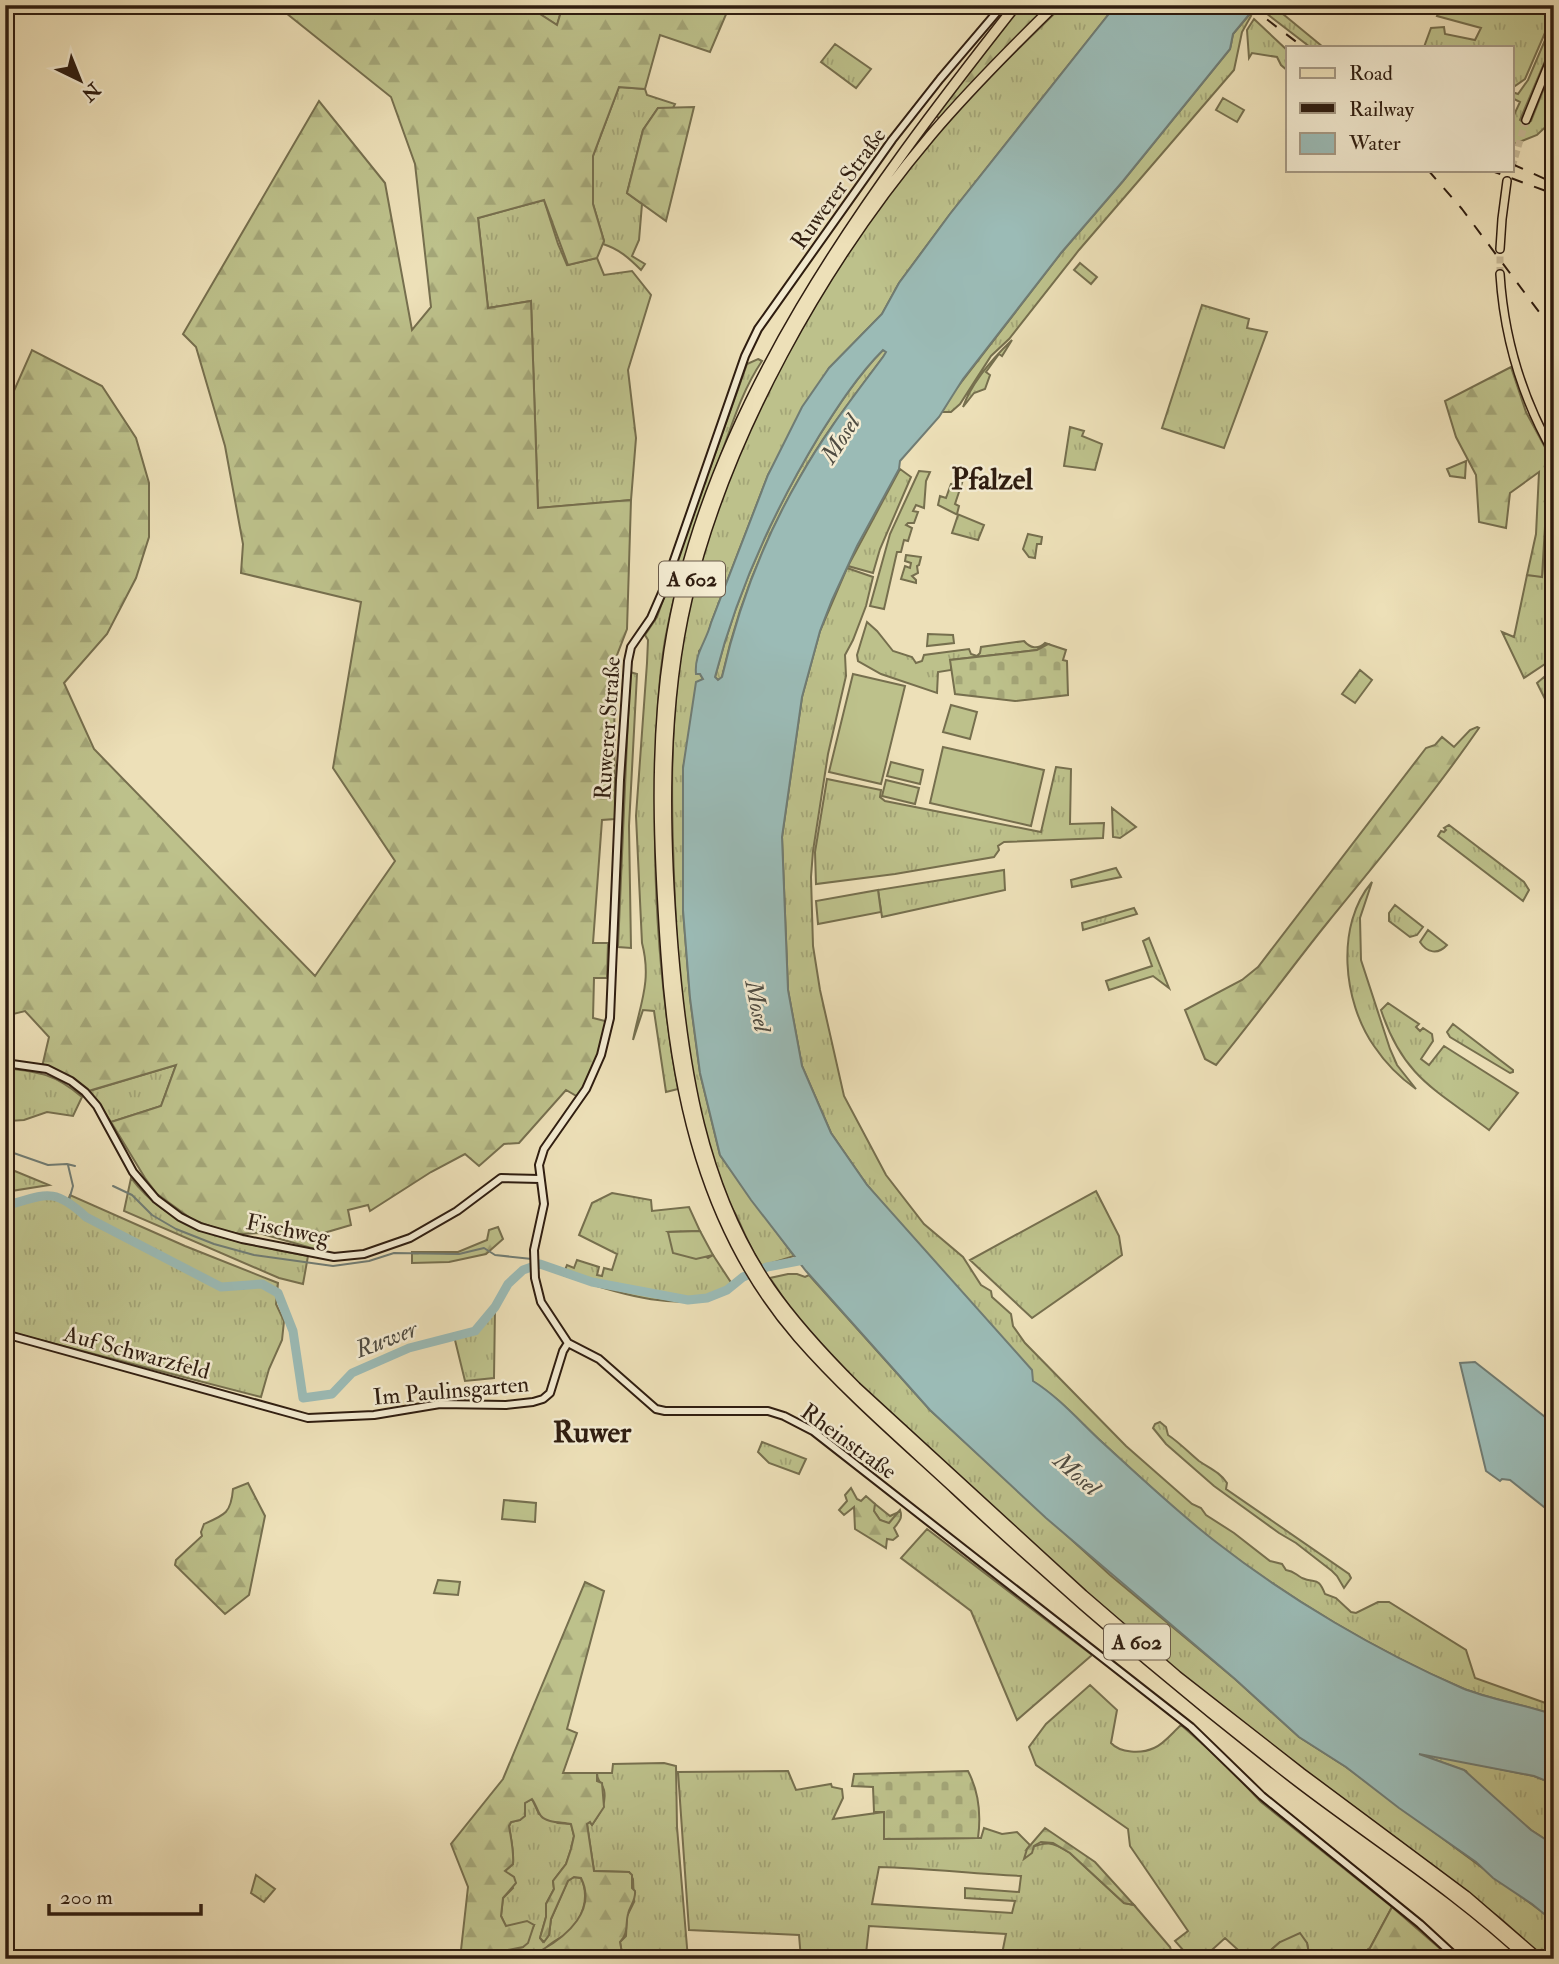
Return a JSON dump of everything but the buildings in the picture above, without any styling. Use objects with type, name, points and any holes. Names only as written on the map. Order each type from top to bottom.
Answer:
[{"type":"highway","name":"A 602","points":[[1016,5],[890,169],[843,238],[801,307],[735,437],[702,519],[679,598],[667,663],[660,755],[663,921],[670,1014],[684,1096],[702,1165],[715,1203],[795,1334],[850,1392],[1096,1618],[1214,1716],[1463,1904],[1528,1959]]},
{"type":"highway","name":"A 602","points":[[744,1253],[709,1162],[689,1084],[679,1018],[671,922],[668,758],[673,686],[687,602],[708,525],[742,440],[779,362],[843,253],[930,136],[1055,5]]},
{"type":"highway","name":"A 602","points":[[766,1288],[856,1387],[1083,1595],[1223,1712],[1466,1896],[1539,1959]]},
{"type":"main road","name":"Ruwerer Straße","points":[[537,1290],[534,1250],[544,1204],[540,1179],[541,1157],[586,1089],[601,1055],[610,1018],[613,997],[620,780],[629,653],[634,641],[651,618],[662,594],[745,356],[758,329],[892,141],[1003,5]]},
{"type":"main road","points":[[1526,120],[1554,51]]},
{"type":"main road","points":[[1500,249],[1507,181]]},
{"type":"main road","points":[[1500,274],[1504,317],[1514,364],[1532,411],[1554,454]]},
{"type":"main road","name":"Fischweg","points":[[5,1062],[33,1065],[61,1075],[85,1092],[143,1186],[180,1217],[225,1234],[334,1257],[363,1254],[410,1238],[457,1211],[501,1178],[540,1179]]},
{"type":"main road","name":"Rheinstraße","points":[[537,1290],[548,1315],[568,1343],[599,1359],[656,1409],[768,1411],[805,1425],[1191,1727],[1262,1797],[1407,1913],[1458,1959]]},
{"type":"main road","name":"Auf Schwarzfeld","points":[[5,1334],[259,1403]]},
{"type":"main road","name":"Im Paulinsgarten","points":[[259,1403],[293,1416],[308,1418],[374,1415],[440,1404],[527,1404],[543,1399],[550,1393],[568,1343]]},
{"type":"green space","points":[[276,5],[526,5],[557,25],[563,5],[730,5],[710,52],[660,35],[645,89],[619,87],[593,156],[593,204],[604,241],[597,258],[568,265],[544,200],[478,218],[488,308],[531,301],[538,508],[631,500],[627,629],[614,663],[615,819],[602,820],[593,943],[608,943],[607,978],[594,978],[593,1018],[609,1022],[606,1038],[580,1098],[566,1090],[519,1143],[504,1144],[479,1166],[465,1154],[370,1211],[368,1205],[348,1210],[351,1225],[317,1235],[322,1251],[259,1233],[239,1234],[221,1230],[193,1220],[157,1194],[111,1122],[161,1106],[176,1065],[85,1092],[42,1067],[49,1037],[25,1011],[5,1016],[5,411],[32,350],[102,386],[136,438],[149,483],[149,537],[136,578],[107,634],[64,683],[94,749],[315,976],[395,861],[333,768],[361,602],[241,573],[243,544],[225,446],[196,347],[183,334],[319,101],[385,183],[412,330],[431,307],[415,164],[391,97]]},
{"type":"green space","points":[[526,5],[563,5],[557,25]]},
{"type":"green space","points":[[1020,5],[1049,5],[940,119],[935,115]]},
{"type":"green space","points":[[1063,5],[1116,5],[950,214],[899,283],[882,314],[829,368],[768,475],[711,623],[706,643],[699,651],[700,674],[703,679],[683,768],[683,910],[690,998],[700,1073],[720,1155],[794,1256],[762,1266],[726,1199],[717,1174],[693,1081],[682,1003],[673,856],[674,719],[681,651],[695,584],[716,515],[743,446],[811,311],[851,248],[892,189],[935,135]]},
{"type":"green space","points":[[1272,5],[1322,46],[1309,46],[1262,10]]},
{"type":"green space","points":[[1442,5],[1554,5],[1554,12],[1525,79],[1514,87],[1514,46],[1424,46],[1431,28],[1444,27],[1445,34],[1475,40],[1481,28],[1437,16]]},
{"type":"green space","points":[[1249,15],[1251,16],[1242,32],[1234,70],[1079,250],[1009,339],[991,356],[960,404],[951,412],[942,412],[953,393],[1061,253],[1230,49],[1233,34]]},
{"type":"green space","points":[[1254,19],[1286,49],[1286,69],[1277,57],[1252,53],[1249,58],[1247,30]]},
{"type":"green space","points":[[1554,19],[1554,40],[1520,120],[1524,123],[1531,121],[1554,63],[1554,85],[1547,101],[1554,104],[1554,119],[1537,135],[1514,144],[1514,115],[1520,102],[1514,99],[1514,93],[1518,94],[1528,80]]},
{"type":"green space","points":[[835,44],[871,69],[856,88],[821,62]]},
{"type":"green space","points":[[619,87],[645,89],[647,95],[675,104],[673,108],[658,108],[643,130],[627,193],[642,204],[639,240],[632,256],[645,264],[641,270],[623,254],[603,244],[593,204],[593,156]]},
{"type":"green space","points":[[1223,98],[1244,110],[1237,122],[1216,110]]},
{"type":"green space","points":[[694,107],[666,221],[627,193],[643,130],[658,108]]},
{"type":"green space","points":[[544,200],[567,265],[597,258],[604,275],[632,271],[651,295],[628,370],[636,438],[631,500],[538,508],[531,301],[488,308],[478,218]]},
{"type":"green space","points":[[1080,263],[1097,277],[1091,284],[1074,270]]},
{"type":"green space","points":[[1202,305],[1249,319],[1247,328],[1267,332],[1224,448],[1162,428]]},
{"type":"green space","points":[[1012,340],[1002,356],[999,354],[986,372],[990,375],[985,389],[974,393],[963,407],[983,372],[997,355]]},
{"type":"green space","points":[[883,350],[887,352],[819,446],[775,524],[744,599],[722,677],[718,680],[715,677],[745,583],[786,494],[841,402]]},
{"type":"green space","points":[[758,359],[762,361],[737,410],[687,550],[663,655],[656,747],[656,885],[661,967],[678,1089],[666,1092],[654,1011],[643,1010],[633,1040],[644,992],[646,969],[642,943],[636,816],[647,663],[648,640],[645,635],[657,617],[747,364]]},
{"type":"green space","points":[[1511,367],[1526,412],[1554,464],[1554,501],[1547,493],[1542,577],[1527,575],[1536,534],[1539,472],[1510,493],[1506,528],[1479,522],[1476,475],[1456,437],[1445,401]]},
{"type":"green space","points":[[1070,427],[1084,431],[1082,436],[1102,444],[1095,470],[1064,466]]},
{"type":"green space","points":[[1466,461],[1465,478],[1450,476],[1447,469]]},
{"type":"green space","points":[[900,469],[911,477],[880,549],[873,573],[848,566]]},
{"type":"green space","points":[[919,471],[930,472],[926,481],[924,508],[916,505],[913,511],[918,512],[914,523],[906,525],[912,528],[908,541],[904,540],[901,552],[897,552],[884,609],[870,606],[890,534]]},
{"type":"green space","points":[[962,483],[955,504],[959,506],[957,514],[984,525],[978,540],[952,533],[958,515],[938,505],[940,496],[946,498],[951,484]]},
{"type":"green space","points":[[1547,492],[1554,501],[1554,658],[1524,678],[1502,632],[1514,637],[1527,575],[1542,576]]},
{"type":"green space","points":[[1028,534],[1042,537],[1041,544],[1037,544],[1035,558],[1029,557],[1023,549]]},
{"type":"green space","points":[[906,555],[921,557],[917,566],[918,573],[912,576],[916,583],[901,579],[905,566],[910,568],[911,563],[905,561]]},
{"type":"green space","points":[[847,568],[873,577],[866,606],[845,655],[846,676],[828,754],[813,851],[813,946],[844,1096],[886,1175],[924,1224],[963,1257],[981,1285],[991,1291],[992,1297],[1011,1314],[1013,1326],[1025,1343],[1126,1446],[1192,1504],[1270,1561],[1282,1564],[1286,1570],[1318,1583],[1325,1594],[1336,1598],[1351,1612],[1356,1613],[1378,1602],[1389,1602],[1466,1650],[1475,1678],[1554,1706],[1554,1715],[1462,1688],[1398,1658],[1273,1584],[1215,1542],[1061,1403],[1032,1381],[867,1185],[831,1133],[802,1066],[788,990],[782,837],[802,697],[820,631]]},
{"type":"green space","points":[[867,622],[893,651],[912,657],[916,663],[922,661],[924,655],[969,649],[971,654],[977,656],[981,647],[1024,641],[1034,647],[1048,644],[1037,650],[951,660],[951,670],[938,672],[937,693],[881,674],[858,661],[857,655]]},
{"type":"green space","points":[[928,634],[953,635],[954,643],[927,646]]},
{"type":"green space","points":[[1048,644],[1066,650],[1063,660],[1067,661],[1068,695],[1015,701],[955,694],[950,660],[1037,650]]},
{"type":"green space","points":[[1360,670],[1372,680],[1355,703],[1342,694]]},
{"type":"green space","points":[[630,672],[637,674],[629,826],[631,948],[618,947]]},
{"type":"green space","points":[[853,674],[905,686],[881,784],[829,772]]},
{"type":"green space","points":[[1544,677],[1554,695],[1554,717],[1537,683]]},
{"type":"green space","points":[[951,705],[977,712],[970,739],[943,732]]},
{"type":"green space","points":[[1479,728],[1424,802],[1216,1065],[1205,1059],[1185,1010],[1242,980],[1258,967],[1426,748],[1435,745],[1442,737],[1454,747],[1470,730]]},
{"type":"green space","points":[[943,747],[1044,770],[1031,826],[930,803]]},
{"type":"green space","points":[[891,762],[923,770],[920,784],[887,776]]},
{"type":"green space","points":[[1056,767],[1071,769],[1070,824],[1104,823],[1103,838],[1004,842],[998,846],[999,850],[994,857],[816,884],[815,852],[827,779],[881,790],[880,797],[885,801],[1041,832]]},
{"type":"green space","points":[[886,780],[919,788],[915,804],[882,796]]},
{"type":"green space","points":[[1112,808],[1136,827],[1120,838],[1113,837]]},
{"type":"green space","points":[[1449,825],[1524,882],[1529,890],[1523,901],[1438,836]]},
{"type":"green space","points":[[1116,868],[1121,877],[1072,887],[1071,880]]},
{"type":"green space","points":[[1004,870],[1005,890],[882,917],[878,890]]},
{"type":"green space","points":[[1372,882],[1360,918],[1361,960],[1390,1049],[1397,1065],[1416,1089],[1393,1070],[1374,1046],[1355,1008],[1350,986],[1348,941],[1352,920],[1360,900]]},
{"type":"green space","points":[[878,890],[881,912],[818,924],[816,901]]},
{"type":"green space","points":[[1395,905],[1423,927],[1417,935],[1410,937],[1389,921],[1389,913]]},
{"type":"green space","points":[[1134,908],[1137,914],[1083,930],[1082,923]]},
{"type":"green space","points":[[1428,930],[1447,945],[1436,951],[1426,949],[1420,942]]},
{"type":"green space","points":[[1149,938],[1169,988],[1153,976],[1109,990],[1106,981],[1152,966],[1143,941]]},
{"type":"green space","points":[[1388,1003],[1419,1024],[1416,1027],[1420,1031],[1423,1028],[1432,1034],[1433,1041],[1421,1059],[1429,1065],[1444,1046],[1518,1093],[1489,1130],[1437,1092],[1411,1067],[1390,1033],[1381,1010]]},
{"type":"green space","points":[[1453,1024],[1513,1072],[1510,1073],[1450,1037],[1447,1032]]},
{"type":"green space","points":[[176,1065],[161,1106],[111,1122],[96,1099],[86,1092]]},
{"type":"green space","points":[[5,1068],[46,1075],[64,1083],[82,1097],[73,1116],[47,1112],[24,1120],[9,1121],[10,1109],[5,1108]]},
{"type":"green space","points":[[5,1167],[49,1185],[5,1192]]},
{"type":"green space","points":[[131,1178],[148,1197],[188,1224],[234,1241],[308,1256],[303,1284],[279,1278],[124,1211]]},
{"type":"green space","points":[[1096,1191],[1119,1236],[1122,1255],[1032,1318],[970,1260]]},
{"type":"green space","points":[[612,1193],[651,1200],[652,1211],[689,1207],[700,1231],[668,1232],[708,1258],[713,1255],[734,1287],[716,1296],[695,1301],[673,1301],[626,1294],[563,1275],[567,1265],[574,1268],[577,1260],[599,1267],[597,1275],[602,1276],[604,1268],[612,1270],[617,1254],[579,1235],[592,1203]]},
{"type":"green space","points":[[46,1194],[68,1200],[70,1195],[185,1246],[278,1283],[276,1304],[284,1321],[282,1340],[269,1369],[261,1397],[5,1331],[5,1206]]},
{"type":"green space","points":[[498,1227],[503,1239],[486,1254],[449,1262],[412,1263],[412,1252],[458,1252],[487,1240],[489,1230]]},
{"type":"green space","points":[[700,1231],[713,1255],[696,1259],[673,1253],[668,1232]]},
{"type":"green space","points":[[788,1274],[805,1277],[809,1275],[930,1410],[1110,1575],[1235,1679],[1299,1737],[1346,1767],[1554,1922],[1554,1959],[1545,1959],[1500,1918],[1322,1785],[1198,1688],[1101,1607],[852,1378],[795,1315],[770,1278]]},
{"type":"green space","points":[[495,1307],[494,1378],[465,1381],[454,1336],[475,1331]]},
{"type":"green space","points":[[1160,1422],[1166,1427],[1168,1435],[1221,1476],[1227,1483],[1226,1489],[1349,1574],[1351,1578],[1344,1588],[1332,1571],[1214,1486],[1166,1444],[1153,1428]]},
{"type":"green space","points":[[762,1442],[806,1459],[799,1474],[769,1463],[758,1452]]},
{"type":"green space","points":[[248,1483],[265,1516],[249,1595],[225,1614],[175,1565],[176,1560],[202,1536],[204,1524],[226,1512],[231,1503],[233,1489]]},
{"type":"green space","points":[[851,1488],[857,1499],[861,1501],[866,1496],[875,1504],[874,1511],[880,1520],[889,1523],[900,1510],[901,1518],[894,1528],[898,1536],[893,1540],[887,1539],[886,1548],[855,1529],[854,1507],[844,1515],[839,1510],[847,1501],[845,1495]]},
{"type":"green space","points":[[504,1500],[536,1503],[535,1522],[502,1519]]},
{"type":"green space","points":[[875,1504],[890,1516],[899,1512],[889,1524],[880,1520],[873,1510]]},
{"type":"green space","points":[[927,1529],[1092,1655],[1017,1720],[971,1611],[901,1558]]},
{"type":"green space","points":[[438,1580],[460,1582],[458,1595],[434,1593]]},
{"type":"green space","points":[[585,1582],[604,1591],[567,1729],[577,1733],[563,1773],[597,1773],[597,1781],[602,1783],[604,1807],[592,1825],[590,1822],[587,1824],[594,1871],[629,1872],[635,1891],[626,1932],[620,1942],[622,1953],[619,1959],[540,1959],[542,1950],[570,1930],[577,1921],[585,1901],[585,1890],[581,1878],[574,1877],[568,1881],[544,1942],[540,1938],[546,1917],[546,1904],[554,1889],[553,1881],[566,1864],[574,1836],[571,1824],[544,1818],[532,1799],[525,1803],[525,1816],[511,1822],[509,1826],[513,1864],[505,1871],[514,1877],[516,1883],[503,1898],[501,1916],[506,1926],[527,1921],[534,1925],[528,1943],[523,1947],[498,1952],[496,1959],[460,1959],[468,1887],[451,1844],[503,1779]]},
{"type":"green space","points":[[1090,1685],[1117,1710],[1111,1743],[1115,1746],[1131,1752],[1149,1750],[1161,1744],[1181,1725],[1222,1761],[1261,1802],[1392,1907],[1370,1948],[1355,1958],[1310,1959],[1307,1943],[1280,1942],[1261,1959],[1248,1959],[1225,1938],[1202,1959],[1191,1959],[1175,1941],[1188,1931],[1130,1846],[1128,1829],[1036,1765],[1029,1747],[1046,1724]]},
{"type":"green space","points":[[1418,1754],[1534,1776],[1554,1784],[1554,1845],[1531,1830],[1472,1780],[1466,1771]]},
{"type":"green space","points":[[664,1763],[676,1766],[677,1827],[688,1959],[619,1959],[622,1953],[620,1942],[626,1936],[627,1916],[634,1902],[633,1879],[629,1872],[594,1871],[587,1824],[590,1822],[592,1825],[604,1800],[604,1790],[597,1773],[612,1773],[613,1764]]},
{"type":"green space","points":[[788,1771],[796,1790],[831,1784],[832,1787],[842,1789],[843,1798],[833,1819],[884,1812],[884,1839],[981,1838],[984,1828],[1002,1834],[1017,1832],[1030,1845],[1027,1849],[1053,1844],[1070,1853],[1124,1903],[1134,1905],[1170,1947],[1174,1959],[1001,1959],[1006,1934],[869,1926],[866,1954],[936,1959],[801,1959],[799,1935],[689,1930],[678,1772]],"holes":[[[879,1867],[1021,1876],[1019,1892],[965,1888],[965,1898],[1015,1901],[1012,1913],[872,1904]]]},
{"type":"green space","points":[[968,1771],[978,1804],[978,1838],[884,1839],[884,1812],[874,1812],[873,1787],[852,1786],[854,1774]]},
{"type":"green space","points":[[532,1799],[539,1814],[558,1823],[571,1824],[574,1836],[566,1864],[553,1881],[554,1889],[546,1904],[546,1917],[540,1938],[543,1942],[549,1935],[551,1919],[568,1880],[581,1878],[585,1900],[581,1915],[573,1928],[547,1947],[540,1959],[496,1959],[498,1952],[523,1947],[534,1925],[506,1927],[501,1916],[503,1898],[513,1888],[505,1871],[513,1864],[509,1826],[511,1822],[520,1820],[525,1803]]},
{"type":"green space","points":[[1045,1828],[1095,1862],[1134,1905],[1124,1903],[1070,1853],[1053,1843],[1041,1842],[1034,1846],[1032,1853],[1024,1859],[1027,1849]]},
{"type":"green space","points":[[256,1875],[275,1889],[264,1902],[251,1893]]},
{"type":"green space","points":[[1392,1907],[1452,1959],[1353,1959],[1370,1948]]},
{"type":"green space","points":[[1300,1933],[1307,1943],[1310,1959],[1261,1959],[1280,1942]]},
{"type":"water","name":"Mosel","points":[[1116,5],[1257,5],[1233,34],[1230,49],[1061,253],[963,379],[939,417],[900,461],[899,469],[857,546],[832,600],[820,631],[802,697],[782,837],[788,990],[802,1066],[831,1133],[867,1185],[1032,1370],[1033,1381],[1061,1403],[1173,1507],[1273,1584],[1366,1641],[1462,1688],[1554,1715],[1554,1784],[1534,1776],[1419,1754],[1464,1770],[1531,1830],[1554,1845],[1554,1922],[1346,1767],[1299,1737],[1046,1518],[930,1410],[806,1271],[720,1155],[700,1073],[690,998],[683,910],[683,768],[696,682],[703,679],[700,674],[696,674],[697,660],[768,475],[802,407],[829,368],[882,314],[899,283],[950,214]],"holes":[[[883,350],[886,352],[819,446],[787,500],[754,574],[722,677],[718,680],[715,677],[745,583],[786,494],[819,436],[849,391]]]},
{"type":"water","points":[[1475,1362],[1554,1424],[1554,1515],[1510,1480],[1500,1481],[1486,1471],[1460,1363]]},
{"type":"waterway","points":[[5,1150],[48,1165],[75,1166]]},
{"type":"waterway","points":[[68,1165],[73,1186],[69,1200]]},
{"type":"waterway","points":[[113,1186],[132,1195],[152,1215],[176,1229],[214,1244],[254,1255],[333,1266],[369,1261],[394,1253],[459,1254],[484,1248],[495,1255],[532,1259]]},
{"type":"waterway","name":"Ruwer","points":[[5,1206],[40,1196],[56,1197],[75,1207],[86,1217],[221,1287],[262,1284],[278,1293],[293,1331],[303,1398],[332,1394],[352,1373],[409,1348],[475,1331],[495,1307],[508,1284],[523,1270],[540,1264],[592,1282],[688,1300],[707,1298],[727,1290],[743,1277],[767,1267],[809,1259]]},
{"type":"tunnel","points":[[1514,160],[1526,120]]},
{"type":"tunnel","points":[[1500,249],[1500,274]]},
{"type":"railway","points":[[1248,5],[1302,46]]},
{"type":"railway","points":[[1514,165],[1554,183]]},
{"type":"railway","points":[[1430,172],[1462,209],[1554,332]]},
{"type":"railway","points":[[1494,172],[1554,194]]},
{"type":"district","name":"Pfalzel","points":[[992,479]]},
{"type":"district","name":"Ruwer","points":[[592,1432]]}]
